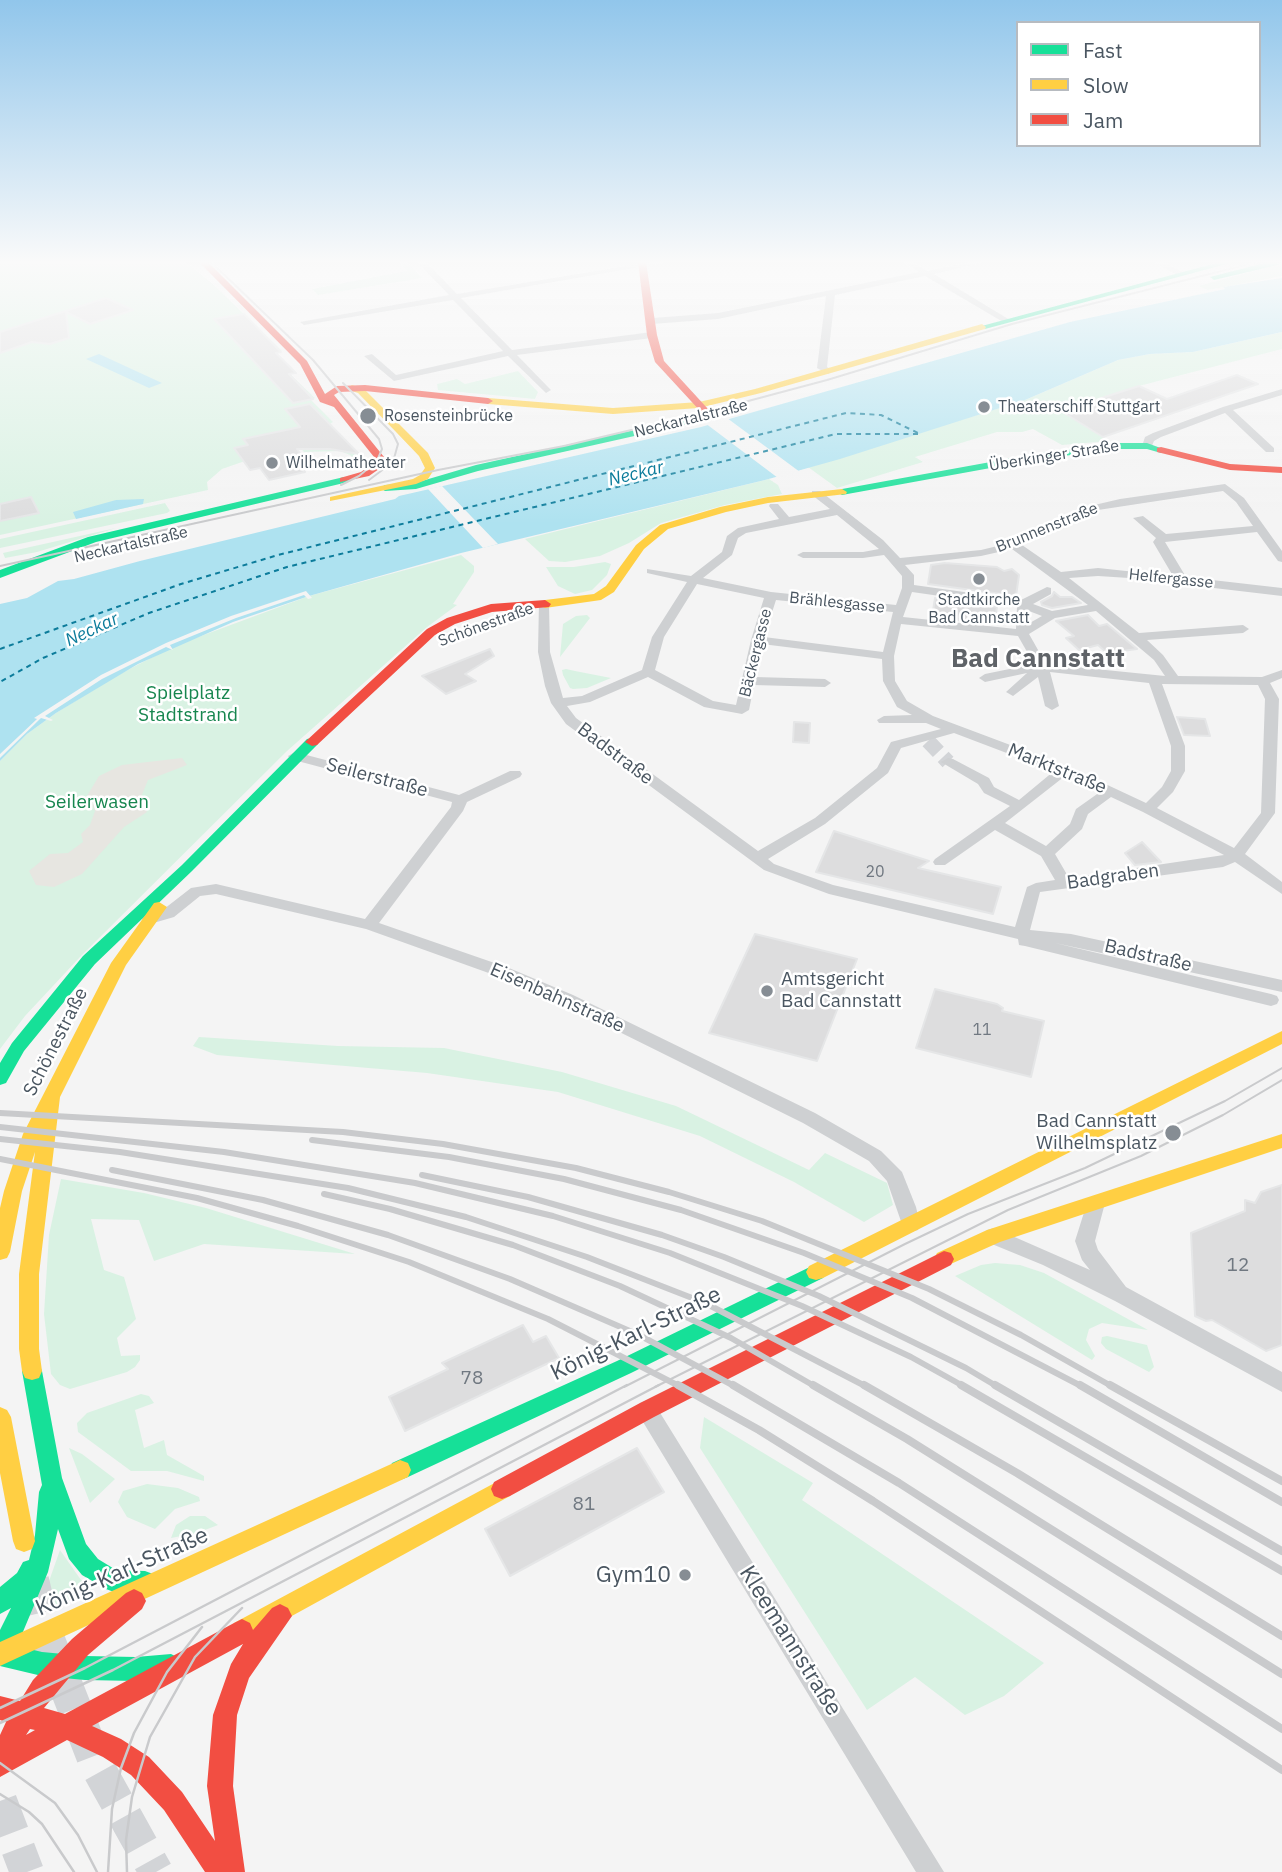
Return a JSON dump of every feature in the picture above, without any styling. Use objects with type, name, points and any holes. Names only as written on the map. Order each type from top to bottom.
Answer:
[{"type":"main road","points":[[290,349],[304,363],[316,382],[324,386],[348,387]]},
{"type":"main road","points":[[658,349],[663,367],[705,411]]},
{"type":"main road","name":"Neckartalstraße","points":[[705,411],[904,349]]},
{"type":"main road","name":"Neckartalstraße","points":[[385,488],[412,487],[475,468],[705,411],[932,349]]},
{"type":"main road","points":[[316,382],[314,387],[323,400],[337,405]]},
{"type":"main road","points":[[337,405],[329,394],[335,389],[392,384],[535,407],[613,411],[705,411]]},
{"type":"main road","name":"Neckartalstraße","points":[[0,575],[419,480],[430,468],[424,455],[366,395],[348,387]]},
{"type":"main road","name":"Neckartalstraße","points":[[0,575],[92,539],[353,480],[369,472],[378,462],[378,456],[337,405]]},
{"type":"main road","name":"Brunnenstraße","points":[[1147,446],[1195,461],[1227,477],[1282,480]]},
{"type":"main road","name":"Überkinger Straße","points":[[816,493],[874,488],[1082,449],[1147,446]]},
{"type":"main road","name":"Brunnenstraße","points":[[1227,477],[1282,470]]},
{"type":"main road","points":[[543,605],[584,600],[605,593],[648,539],[674,523],[757,502],[816,493]]},
{"type":"main road","name":"Schönestraße","points":[[0,1078],[18,1047],[89,960],[187,868],[295,756],[431,632],[451,621],[491,608],[543,605]]},
{"type":"main road","name":"Schönestraße","points":[[401,660],[468,629],[543,605]]},
{"type":"main road","name":"Schönestraße","points":[[0,1252],[13,1191],[32,1134],[119,963],[187,868]]},
{"type":"main road","name":"König-Karl-Straße","points":[[0,1654],[624,1367],[1155,1104],[1282,1037]]},
{"type":"main road","points":[[51,1096],[42,1184],[32,1237],[28,1308],[29,1349],[51,1478],[77,1552],[90,1567],[104,1577],[124,1584],[146,1582],[174,1573]]},
{"type":"main road","points":[[0,1763],[647,1410],[994,1236],[1279,1142]]},
{"type":"main road","points":[[0,1417],[24,1541]]},
{"type":"main road","points":[[51,1478],[44,1547],[29,1594],[0,1654],[61,1667],[85,1668],[155,1668],[187,1661]]},
{"type":"main road","points":[[0,1602],[25,1581],[44,1547]]},
{"type":"main road","points":[[0,1763],[25,1714],[61,1667],[113,1617],[174,1573]]},
{"type":"main road","points":[[232,1872],[219,1786],[225,1715],[233,1685],[254,1647],[296,1601]]},
{"type":"main road","points":[[80,1647],[78,1659],[85,1668]]},
{"type":"main road","points":[[0,1708],[67,1727],[112,1748],[149,1773],[173,1801],[220,1872]]},
{"type":"street","points":[[506,349],[546,390]]},
{"type":"street","points":[[369,356],[392,384],[530,349]]},
{"type":"street","points":[[824,349],[822,368],[828,371]]},
{"type":"street","name":"Überkinger Straße","points":[[1147,446],[1149,439],[1157,435],[1226,409],[1282,392]]},
{"type":"street","points":[[1226,409],[1270,450]]},
{"type":"street","points":[[1227,477],[1258,528],[1282,559]]},
{"type":"street","name":"Brunnenstraße","points":[[899,562],[944,558],[1014,545],[1037,531],[1094,508],[1227,477]]},
{"type":"street","points":[[816,493],[899,562],[908,575],[908,588],[1023,604],[1051,615]]},
{"type":"street","points":[[774,506],[786,521]]},
{"type":"street","points":[[558,703],[585,699],[648,671],[658,637],[695,579],[728,553],[733,536],[750,528],[838,511]]},
{"type":"street","points":[[1139,518],[1163,538]]},
{"type":"street","points":[[1181,579],[1159,542],[1163,538],[1258,528]]},
{"type":"street","points":[[1014,545],[1059,576],[1136,637],[1160,658],[1173,679]]},
{"type":"street","points":[[801,556],[888,551]]},
{"type":"street","name":"Brählesgasse","points":[[651,570],[771,596],[897,615]]},
{"type":"street","name":"Helfergasse","points":[[1059,576],[1098,572],[1282,592]]},
{"type":"street","name":"Marktstraße","points":[[908,588],[897,615],[888,656],[889,681],[902,704],[928,719],[1064,770],[1148,809],[1236,855],[1282,889]]},
{"type":"street","points":[[1023,604],[1047,591]]},
{"type":"street","name":"Bäckergasse","points":[[648,671],[709,704],[742,710],[757,640],[771,596]]},
{"type":"street","points":[[1023,604],[1022,632],[1042,667],[1052,706]]},
{"type":"street","name":"Badstraße","points":[[543,605],[544,652],[551,686],[558,703],[571,721],[769,867],[814,884],[1021,934],[1071,939],[1282,986]]},
{"type":"street","points":[[897,615],[932,623],[1022,632],[1051,615],[1100,607]]},
{"type":"street","points":[[1136,637],[1243,629]]},
{"type":"street","points":[[757,640],[888,656]]},
{"type":"street","points":[[1013,692],[1042,667]]},
{"type":"street","points":[[985,678],[1042,667],[1154,680],[1263,681],[1282,674]]},
{"type":"street","points":[[1148,809],[1168,789],[1178,771],[1178,746],[1154,680]]},
{"type":"street","points":[[749,681],[825,683]]},
{"type":"street","points":[[1236,855],[1268,813],[1276,776],[1272,699],[1263,681]]},
{"type":"street","points":[[884,720],[928,719]]},
{"type":"street","points":[[756,859],[813,826],[883,770],[896,744],[927,739],[955,729]]},
{"type":"street","name":"Seilerstraße","points":[[295,756],[460,800]]},
{"type":"street","points":[[948,762],[984,781],[989,790],[1020,806]]},
{"type":"street","points":[[940,862],[1020,806],[1064,770]]},
{"type":"street","points":[[369,925],[458,808],[460,800],[515,774]]},
{"type":"street","points":[[1046,853],[1077,826],[1082,812],[1111,791]]},
{"type":"street","points":[[995,824],[1046,853],[1064,883]]},
{"type":"street","name":"Badgraben","points":[[1021,934],[1032,891],[1036,888],[1223,862],[1236,855]]},
{"type":"street","name":"Eisenbahnstraße","points":[[150,919],[169,913],[195,892],[216,889],[369,925],[503,972],[567,999],[808,1118],[875,1156],[895,1177],[911,1224]]},
{"type":"street","name":"Badstraße","points":[[973,922],[994,932],[1045,946],[1272,1000]]},
{"type":"street","points":[[1097,1203],[1085,1241],[1089,1254],[1122,1295]]},
{"type":"street","points":[[994,1236],[1051,1259],[1122,1295],[1282,1383]]},
{"type":"street","name":"Kleemannstraße","points":[[647,1410],[931,1872]]},
{"type":"green space","points":[[0,349],[280,349],[282,351],[276,353],[290,374],[315,398],[311,400],[365,461],[357,462],[340,451],[304,452],[297,443],[222,469],[207,482],[208,490],[0,535]]},
{"type":"green space","points":[[1205,349],[1281,349],[1139,386],[1062,412],[1109,441],[1062,445],[1033,429],[997,432],[915,457],[923,462],[837,488],[808,467],[1025,400],[1118,360],[1150,354]]},
{"type":"green space","points":[[518,371],[538,392],[535,399],[438,390],[437,384],[457,379],[465,384]]},
{"type":"green space","points":[[769,479],[778,485],[782,494],[725,505],[661,523],[629,543],[600,556],[565,562],[549,561],[525,539]]},
{"type":"green space","points":[[165,503],[170,511],[167,513],[0,548],[0,539]]},
{"type":"green space","points":[[116,528],[37,552],[5,558],[3,553]]},
{"type":"green space","name":"Seilerwasen","points":[[461,555],[474,566],[474,572],[453,604],[457,605],[427,627],[287,751],[80,957],[25,1016],[0,1049],[0,761],[27,734],[56,713],[114,677],[174,646],[309,596]]},
{"type":"green space","points":[[605,562],[611,564],[607,575],[592,590],[575,594],[558,586],[546,567],[574,567]]},
{"type":"green space","points":[[587,615],[590,618],[560,657],[563,624],[576,616]]},
{"type":"green space","points":[[562,670],[611,678],[587,688],[573,689],[563,675]]},
{"type":"green space","points":[[199,1037],[338,1046],[444,1048],[562,1072],[676,1106],[809,1170],[825,1153],[887,1183],[893,1205],[864,1222],[794,1182],[700,1136],[558,1092],[427,1073],[217,1055],[193,1046]]},
{"type":"green space","points":[[61,1179],[144,1193],[206,1208],[355,1254],[204,1244],[154,1261],[139,1220],[91,1219],[104,1270],[124,1277],[136,1319],[117,1338],[121,1356],[140,1355],[140,1360],[127,1372],[70,1389],[60,1385],[51,1374],[44,1314],[49,1235]]},
{"type":"green space","points":[[981,1265],[1020,1265],[1044,1273],[1148,1330],[1102,1323],[1089,1329],[1086,1340],[1095,1356],[1092,1360],[955,1276]]},
{"type":"green space","points":[[1102,1337],[1147,1345],[1154,1367],[1149,1372],[1106,1349],[1101,1343]]},
{"type":"green space","points":[[141,1394],[149,1396],[154,1403],[135,1410],[144,1448],[164,1440],[167,1455],[204,1476],[204,1481],[167,1471],[131,1471],[78,1432],[77,1423],[87,1413]]},
{"type":"green space","points":[[704,1417],[813,1483],[802,1500],[1044,1663],[1004,1696],[965,1715],[915,1677],[867,1710],[700,1448]]},
{"type":"green space","points":[[69,1448],[82,1454],[115,1479],[90,1503]]},
{"type":"green space","points":[[147,1484],[178,1488],[199,1497],[200,1501],[175,1509],[155,1529],[127,1517],[118,1502],[123,1491]]},
{"type":"green space","points":[[190,1516],[205,1516],[218,1525],[197,1533],[171,1538],[176,1525]]},
{"type":"green space","points":[[60,1550],[81,1580],[93,1589],[50,1610],[44,1609],[42,1601]]},
{"type":"sand","points":[[182,758],[187,765],[148,780],[141,797],[147,812],[124,827],[82,874],[54,887],[36,885],[29,871],[50,854],[68,853],[83,842],[81,834],[90,825],[95,811],[87,796],[99,776],[122,765]]},
{"type":"water","name":"Neckar","points":[[974,349],[1205,349],[1118,360],[1025,400],[840,459],[765,480],[461,553],[309,596],[233,622],[138,664],[56,713],[27,734],[0,761],[0,604],[27,598],[58,581],[399,496],[701,427]]},
{"type":"water","points":[[99,354],[162,383],[149,388],[86,359]]},
{"type":"water","points":[[144,499],[143,504],[76,519],[73,512],[116,500]]},
{"type":"pier","points":[[727,418],[800,472],[778,478],[705,423]]},
{"type":"pier","points":[[442,486],[498,544],[483,548],[428,489]]},
{"type":"pier","points":[[306,591],[312,598],[308,599],[304,595],[236,618],[170,645],[173,650],[166,647],[102,679],[45,716],[53,720],[41,718],[0,758],[0,754],[37,719],[34,718],[101,675],[166,643],[231,616]]},
{"type":"building","points":[[243,349],[278,349],[281,352],[276,353],[296,373],[289,374],[313,399],[293,403]]},
{"type":"building","points":[[1237,375],[1258,384],[1103,437],[1061,411],[1139,386],[1167,399]]},
{"type":"building","points":[[310,404],[359,454],[330,449],[297,449],[304,459],[296,461],[305,472],[269,480],[260,468],[250,470],[234,448],[248,445],[243,439],[300,427],[285,409]]},
{"type":"building","points":[[31,497],[39,513],[0,521],[0,504]]},
{"type":"building","name":"Stadtkirche Bad Cannstatt","points":[[945,563],[997,567],[1004,571],[1012,569],[1019,575],[1016,596],[928,584],[931,565]]},
{"type":"building","points":[[1054,592],[1060,597],[1072,597],[1081,603],[1052,608],[1042,605],[1041,602]]},
{"type":"building","points":[[935,598],[997,607],[994,624],[932,617]]},
{"type":"building","points":[[1088,615],[1099,626],[1107,624],[1137,649],[1107,653],[1098,645],[1079,650],[1066,638],[1074,636],[1056,621]]},
{"type":"building","points":[[490,649],[494,656],[465,674],[476,681],[446,694],[422,676]]},
{"type":"building","points":[[1177,717],[1205,719],[1210,736],[1184,735]]},
{"type":"building","points":[[794,722],[810,723],[809,743],[793,742]]},
{"type":"building","points":[[834,831],[929,861],[918,868],[1001,887],[993,914],[816,872]]},
{"type":"building","points":[[1142,842],[1161,862],[1135,865],[1125,853]]},
{"type":"building","name":"Amtsgericht Bad Cannstatt","points":[[755,934],[857,959],[817,1061],[709,1033]]},
{"type":"building","points":[[935,989],[997,1004],[1003,1008],[1002,1011],[1044,1021],[1031,1077],[916,1048]]},
{"type":"building","points":[[1282,1185],[1282,1345],[1266,1351],[1212,1320],[1206,1321],[1195,1316],[1191,1233],[1245,1211],[1245,1200],[1255,1203],[1261,1192]]},
{"type":"building","points":[[523,1325],[533,1342],[546,1336],[559,1358],[405,1431],[389,1397],[448,1369],[442,1363]]},
{"type":"building","points":[[637,1448],[664,1492],[510,1576],[485,1529]]},
{"type":"ferry route","points":[[0,649],[181,584],[278,555],[846,413],[881,415],[920,434],[836,434],[287,567],[149,613],[43,658],[0,682]]},
{"type":"tunnel","points":[[928,741],[948,762]]},
{"type":"tunnel","points":[[32,1580],[43,1627],[97,1766],[156,1872]]},
{"type":"tunnel","points":[[0,1801],[27,1872]]},
{"type":"tram line","points":[[302,349],[379,439],[382,449],[377,461],[359,476],[341,485]]},
{"type":"tram line","points":[[0,566],[438,470],[564,446],[707,412],[928,349]]},
{"type":"tram line","points":[[343,383],[393,434],[398,444],[393,462],[369,480]]},
{"type":"tram line","points":[[624,1387],[905,1244],[968,1214],[1085,1168],[1225,1101],[1282,1068]]},
{"type":"tram line","points":[[655,1387],[1008,1210],[1141,1156],[1223,1115],[1282,1080]]},
{"type":"tram line","points":[[0,1708],[85,1668],[627,1385]]},
{"type":"tram line","points":[[0,1723],[113,1670],[659,1385]]},
{"type":"tram line","points":[[127,1872],[126,1840],[132,1797],[150,1737],[195,1657],[242,1608]]},
{"type":"tram line","points":[[108,1872],[112,1809],[121,1768],[134,1733],[167,1672],[202,1627]]},
{"type":"tram line","points":[[0,1763],[55,1803],[78,1835],[97,1872]]},
{"type":"tram line","points":[[0,1794],[29,1812],[42,1824],[74,1872]]},
{"type":"railway","points":[[0,1113],[343,1132],[443,1144],[576,1168],[669,1192],[762,1221],[929,1289],[1021,1335],[1113,1387]]},
{"type":"railway","points":[[0,1127],[224,1152],[415,1183],[553,1216],[670,1253],[802,1306],[911,1357],[965,1387]]},
{"type":"railway","points":[[0,1139],[120,1152],[348,1188],[466,1217],[587,1257],[705,1303],[867,1387]]},
{"type":"railway","points":[[312,1140],[449,1157],[564,1179],[681,1210],[804,1253],[912,1298],[1083,1387]]},
{"type":"railway","points":[[0,1159],[197,1198],[298,1226],[409,1262],[548,1319],[681,1387]]},
{"type":"railway","points":[[112,1170],[263,1200],[388,1235],[510,1279],[639,1335],[736,1387]]},
{"type":"railway","points":[[422,1175],[528,1197],[662,1235],[724,1257],[819,1296],[966,1368],[998,1387]]},
{"type":"railway","points":[[324,1194],[390,1209],[513,1245],[620,1286],[731,1338],[816,1387]]},
{"type":"railway","points":[[678,1385],[759,1430],[873,1501],[1282,1770]]},
{"type":"railway","points":[[733,1385],[899,1483],[1282,1729]]},
{"type":"railway","points":[[813,1385],[907,1439],[1282,1674]]},
{"type":"railway","points":[[864,1385],[1017,1473],[1282,1636]]},
{"type":"railway","points":[[961,1385],[1282,1571]]},
{"type":"railway","points":[[995,1385],[1282,1551]]},
{"type":"railway","points":[[1080,1385],[1282,1502]]},
{"type":"railway","points":[[1110,1385],[1282,1481]]},
{"type":"traffic: fast","points":[[385,488],[416,486],[476,468],[702,418]]},
{"type":"traffic: fast","points":[[842,492],[1029,458],[1113,446],[1147,446],[1161,450]]},
{"type":"traffic: fast","points":[[0,574],[92,539],[344,480]]},
{"type":"traffic: fast","points":[[0,1078],[18,1047],[89,960],[187,868],[312,742]]},
{"type":"traffic: fast","points":[[400,1470],[624,1367],[816,1272]]},
{"type":"traffic: fast","points":[[32,1371],[51,1478],[77,1551],[90,1567],[114,1581],[145,1582]]},
{"type":"traffic: fast","points":[[0,1654],[18,1620],[37,1572],[46,1535],[50,1492]]},
{"type":"traffic: fast","points":[[0,1602],[25,1581],[31,1570]]},
{"type":"traffic: fast","points":[[0,1653],[42,1664],[85,1668],[136,1669],[171,1666]]},
{"type":"traffic: slow","points":[[488,401],[613,411],[699,405],[904,349]]},
{"type":"traffic: slow","points":[[334,499],[416,481],[424,477],[430,468],[424,455],[401,431],[361,391],[352,388]]},
{"type":"traffic: slow","points":[[545,604],[597,597],[610,589],[640,547],[664,527],[724,509],[768,500],[842,492]]},
{"type":"traffic: slow","points":[[0,1252],[13,1191],[32,1134],[119,963],[159,907]]},
{"type":"traffic: slow","points":[[816,1272],[1282,1037]]},
{"type":"traffic: slow","points":[[32,1371],[29,1349],[29,1274],[51,1096]]},
{"type":"traffic: slow","points":[[944,1259],[994,1236],[1282,1141]]},
{"type":"traffic: slow","points":[[0,1417],[24,1541]]},
{"type":"traffic: slow","points":[[0,1654],[400,1470]]},
{"type":"traffic: slow","points":[[242,1631],[502,1489]]},
{"type":"traffic: jam","points":[[290,349],[304,363],[323,400],[337,405]]},
{"type":"traffic: jam","points":[[656,349],[660,362],[705,411]]},
{"type":"traffic: jam","points":[[344,480],[365,474],[375,467],[379,457],[329,395],[337,389],[365,388],[488,401]]},
{"type":"traffic: jam","points":[[1161,450],[1230,467],[1282,470]]},
{"type":"traffic: jam","points":[[312,742],[431,632],[451,621],[491,608],[545,604]]},
{"type":"traffic: jam","points":[[502,1489],[647,1410],[944,1259]]},
{"type":"traffic: jam","points":[[0,1764],[15,1730],[42,1689],[80,1647],[134,1601]]},
{"type":"traffic: jam","points":[[232,1872],[220,1786],[225,1715],[239,1672],[254,1647],[280,1616]]},
{"type":"traffic: jam","points":[[0,1763],[242,1631]]},
{"type":"traffic: jam","points":[[0,1708],[67,1727],[112,1748],[140,1766],[173,1801],[220,1872]]},
{"type":"place","name":"Theaterschiff Stuttgart","points":[[984,407]]},
{"type":"place","name":"Rosensteinbrücke","points":[[368,416]]},
{"type":"place","name":"Wilhelmatheater","points":[[272,463]]},
{"type":"place","name":"Stadtkirche Bad Cannstatt","points":[[979,579]]},
{"type":"place","name":"Amtsgericht Bad Cannstatt","points":[[767,991]]},
{"type":"place","name":"Bad Cannstatt Wilhelmsplatz","points":[[1173,1133]]},
{"type":"place","name":"Gym10","points":[[685,1575]]},
{"type":"district","name":"Bad Cannstatt","points":[[1038,659]]},
{"type":"park label","name":"Spielplatz Stadtstrand","points":[[188,705]]}]
